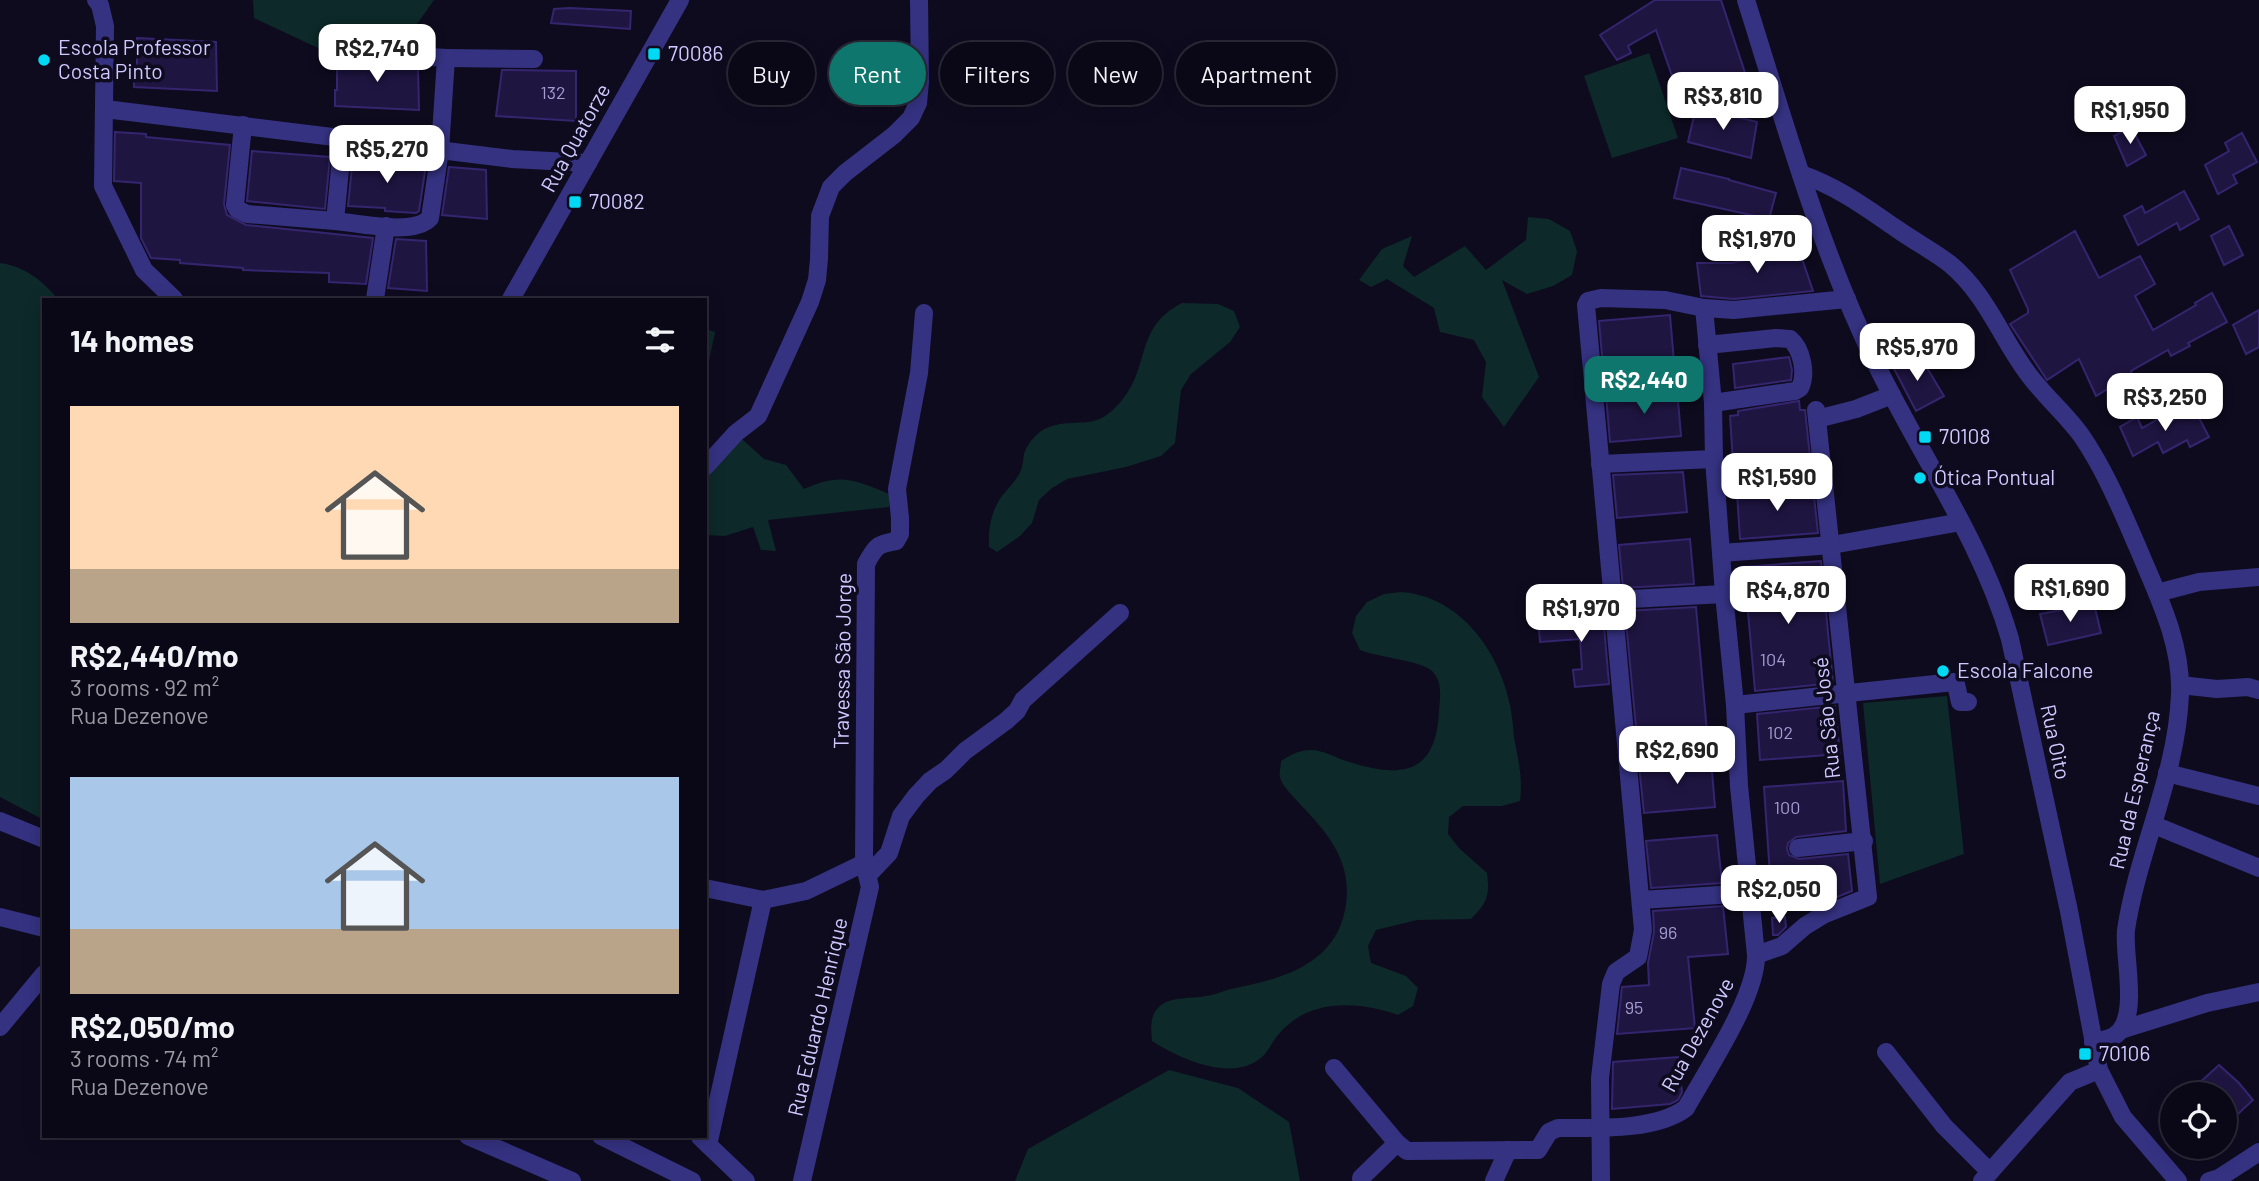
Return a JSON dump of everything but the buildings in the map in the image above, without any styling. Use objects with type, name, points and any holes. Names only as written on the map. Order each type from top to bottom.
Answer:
[{"type":"street","points":[[96,0],[100,5],[105,26],[103,186],[144,270],[173,298]]},
{"type":"street","name":"Rua Quatorze","points":[[513,298],[680,0]]},
{"type":"street","points":[[707,465],[736,433],[758,416],[810,302],[817,280],[820,216],[831,187],[894,135],[911,118],[918,103],[919,0]]},
{"type":"street","name":"Rua Oito","points":[[1746,0],[1822,240],[1878,368],[1961,522],[2001,608],[2069,911],[2099,1070],[2123,1117],[2178,1181]]},
{"type":"street","points":[[416,56],[534,59]]},
{"type":"street","points":[[243,125],[235,205],[237,209],[247,214],[386,226],[424,225],[430,218],[440,150],[446,58]]},
{"type":"street","points":[[105,109],[523,160],[588,163]]},
{"type":"street","points":[[335,221],[342,138]]},
{"type":"street","name":"Rua da Esperança","points":[[1801,174],[1826,183],[1858,201],[1950,265],[1979,295],[2025,370],[2069,419],[2096,458],[2111,486],[2172,633],[2180,685],[2175,742],[2134,892],[2126,933],[2129,1003],[2121,1030]]},
{"type":"street","points":[[375,298],[386,226]]},
{"type":"street","points":[[1601,1181],[1600,1078],[1611,984],[1616,972],[1638,957],[1643,930],[1586,310],[1588,301],[1601,298],[1665,300],[1704,308],[1734,310],[1847,299]]},
{"type":"street","name":"Rua Dezenove","points":[[1397,1143],[1407,1151],[1415,1152],[1527,1152],[1538,1150],[1549,1132],[1558,1128],[1600,1128],[1674,1117],[1686,1108],[1747,997],[1755,974],[1756,955],[1739,786],[1704,308]]},
{"type":"street","name":"Travessa São Jorge","points":[[866,869],[863,701],[866,564],[874,549],[896,541],[900,534],[897,489],[919,373],[924,313]]},
{"type":"street","points":[[1707,345],[1790,339],[1799,350],[1804,378],[1800,388],[1795,391],[1713,403]]},
{"type":"street","name":"Rua São José","points":[[1756,955],[1782,946],[1823,915],[1868,897],[1816,414],[1856,409],[1892,395]]},
{"type":"street","points":[[1601,464],[1714,459]]},
{"type":"street","points":[[1721,553],[1832,545],[1961,522]]},
{"type":"street","points":[[2157,593],[2199,582],[2259,577]]},
{"type":"street","points":[[1612,600],[1724,594]]},
{"type":"street","points":[[707,888],[763,900],[806,891],[866,869],[888,853],[901,816],[930,781],[1006,721],[1017,711],[1023,700],[1120,613]]},
{"type":"street","points":[[1735,705],[1954,682],[1960,702],[1968,702]]},
{"type":"street","points":[[2180,685],[2217,689],[2248,687],[2259,690]]},
{"type":"street","points":[[2167,773],[2259,796]]},
{"type":"street","points":[[0,821],[42,838]]},
{"type":"street","points":[[2154,825],[2259,868]]},
{"type":"street","points":[[1798,848],[1864,841]]},
{"type":"street","name":"Rua Eduardo Henrique","points":[[802,1181],[870,887],[866,869]]},
{"type":"street","points":[[1641,900],[1750,893]]},
{"type":"street","points":[[707,1125],[763,900]]},
{"type":"street","points":[[0,917],[42,928]]},
{"type":"street","points":[[0,1027],[42,976]]},
{"type":"street","points":[[2094,1042],[2112,1037],[2121,1030],[2207,1003],[2259,992]]},
{"type":"street","points":[[1886,1052],[1986,1176],[2070,1082],[2099,1070]]},
{"type":"street","points":[[1334,1068],[1397,1143],[1361,1178]]},
{"type":"street","points":[[473,1138],[572,1181]]},
{"type":"street","points":[[605,1138],[692,1181]]},
{"type":"street","points":[[703,1141],[746,1181]]},
{"type":"street","points":[[1494,1181],[1508,1150]]},
{"type":"street","points":[[2217,1180],[2259,1152]]},
{"type":"green space","points":[[253,0],[434,0],[417,24],[337,57],[254,18]]},
{"type":"green space","points":[[1649,53],[1678,138],[1612,158],[1584,76]]},
{"type":"green space","points":[[1528,217],[1549,219],[1570,231],[1577,251],[1572,275],[1553,286],[1527,294],[1502,280],[1539,377],[1504,427],[1482,397],[1486,362],[1474,340],[1440,332],[1434,308],[1387,279],[1371,287],[1359,280],[1382,249],[1412,236],[1403,266],[1414,277],[1465,246],[1486,270],[1526,240]]},
{"type":"green space","points":[[0,263],[17,267],[32,275],[57,298],[42,298],[42,819],[0,797]]},
{"type":"green space","points":[[1182,303],[1218,304],[1234,311],[1240,327],[1230,342],[1191,374],[1181,390],[1175,443],[1161,456],[1126,467],[1067,479],[1039,500],[1032,523],[1020,536],[997,552],[989,547],[995,508],[1019,474],[1025,450],[1030,442],[1049,427],[1093,421],[1118,405],[1136,377],[1149,337],[1156,325],[1166,313]]},
{"type":"green space","points":[[707,330],[715,332],[707,364]]},
{"type":"green space","points":[[742,439],[764,459],[786,465],[804,489],[827,481],[856,482],[889,494],[889,507],[768,520],[776,551],[761,550],[753,527],[725,536],[707,535],[707,477],[716,462]]},
{"type":"green space","points":[[1401,592],[1422,596],[1458,615],[1486,646],[1505,685],[1518,761],[1520,801],[1502,806],[1463,806],[1449,817],[1448,834],[1459,848],[1487,873],[1488,888],[1484,903],[1471,919],[1417,920],[1376,930],[1368,946],[1371,963],[1406,976],[1418,988],[1413,1006],[1398,1015],[1350,1005],[1304,1014],[1278,1035],[1264,1055],[1246,1066],[1219,1068],[1175,1054],[1152,1041],[1152,1018],[1160,1006],[1182,998],[1213,995],[1286,974],[1317,957],[1339,929],[1347,893],[1342,864],[1329,838],[1283,784],[1280,775],[1281,761],[1298,752],[1315,750],[1365,766],[1398,770],[1411,767],[1422,760],[1431,749],[1440,700],[1436,675],[1419,664],[1360,650],[1352,633],[1356,616],[1367,602],[1384,594]]},
{"type":"green space","points":[[1947,696],[1964,854],[1880,884],[1863,703]]},
{"type":"green space","points":[[1169,1070],[1238,1088],[1289,1122],[1300,1181],[1015,1181],[1028,1149]]},
{"type":"place","name":"70086","points":[[654,54]]},
{"type":"place","name":"Escola Professor Costa Pinto","points":[[44,60]]},
{"type":"place","name":"70082","points":[[575,202]]},
{"type":"place","name":"70108","points":[[1925,437]]},
{"type":"place","name":"Ótica Pontual","points":[[1920,478]]},
{"type":"place","name":"Escola Falcone","points":[[1943,671]]},
{"type":"place","name":"70106","points":[[2085,1054]]}]
